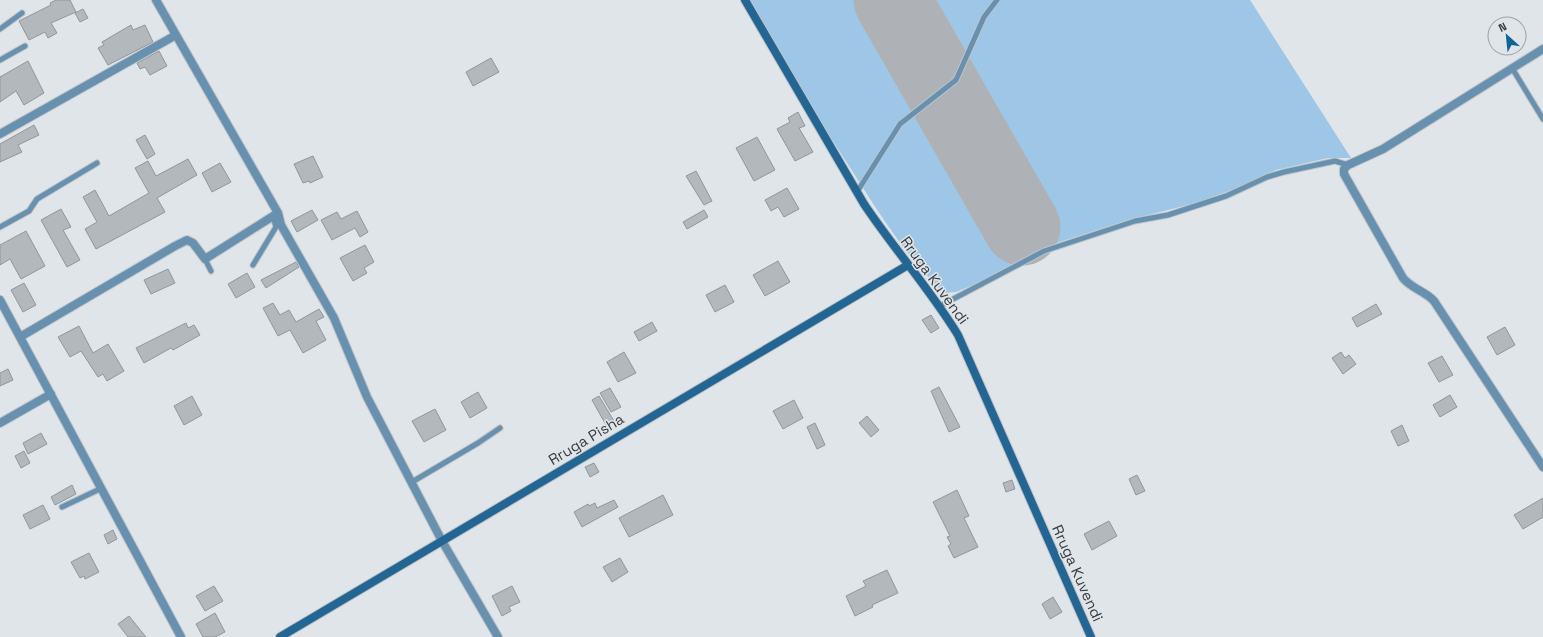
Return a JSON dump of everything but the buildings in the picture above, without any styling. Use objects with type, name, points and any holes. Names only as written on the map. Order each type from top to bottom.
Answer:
[{"type":"street","points":[[156,0],[334,318],[367,397],[442,541],[498,637]]},
{"type":"street","name":"Rruga Kuvendi","points":[[745,0],[857,192],[882,230],[940,306],[958,335],[1091,637]]},
{"type":"street","points":[[0,134],[176,35]]},
{"type":"street","points":[[1543,49],[1383,149],[1348,165],[1344,169],[1344,174],[1403,278],[1409,285],[1428,295],[1434,301],[1543,466]]},
{"type":"street","points":[[20,337],[112,284],[152,258],[187,240],[193,243],[205,259],[275,215]]},
{"type":"street","name":"Rruga Pisha","points":[[280,637],[908,264]]},
{"type":"street","points":[[0,300],[181,637]]},
{"type":"street","points":[[0,423],[51,394]]},
{"type":"lane","points":[[857,192],[900,124],[956,80],[984,17],[996,0]]},
{"type":"lane","points":[[0,29],[22,13]]},
{"type":"lane","points":[[0,60],[25,46]]},
{"type":"lane","points":[[1512,68],[1543,119]]},
{"type":"lane","points":[[940,306],[1044,251],[1061,244],[1135,221],[1168,215],[1249,187],[1267,177],[1284,172],[1335,161],[1348,165]]},
{"type":"lane","points":[[0,227],[29,211],[37,199],[97,163]]},
{"type":"lane","points":[[253,265],[276,228],[275,215]]},
{"type":"lane","points":[[205,259],[211,271]]},
{"type":"lane","points":[[412,482],[478,443],[500,428]]},
{"type":"lane","points":[[62,507],[102,488]]},
{"type":"shaded area","points":[[749,0],[1250,0],[1351,158],[1328,158],[1276,170],[1245,185],[1196,203],[1128,220],[1044,247],[973,285],[956,292],[944,293],[917,265],[883,218],[811,107]]},
{"type":"runway","points":[[892,0],[1022,227]]}]
